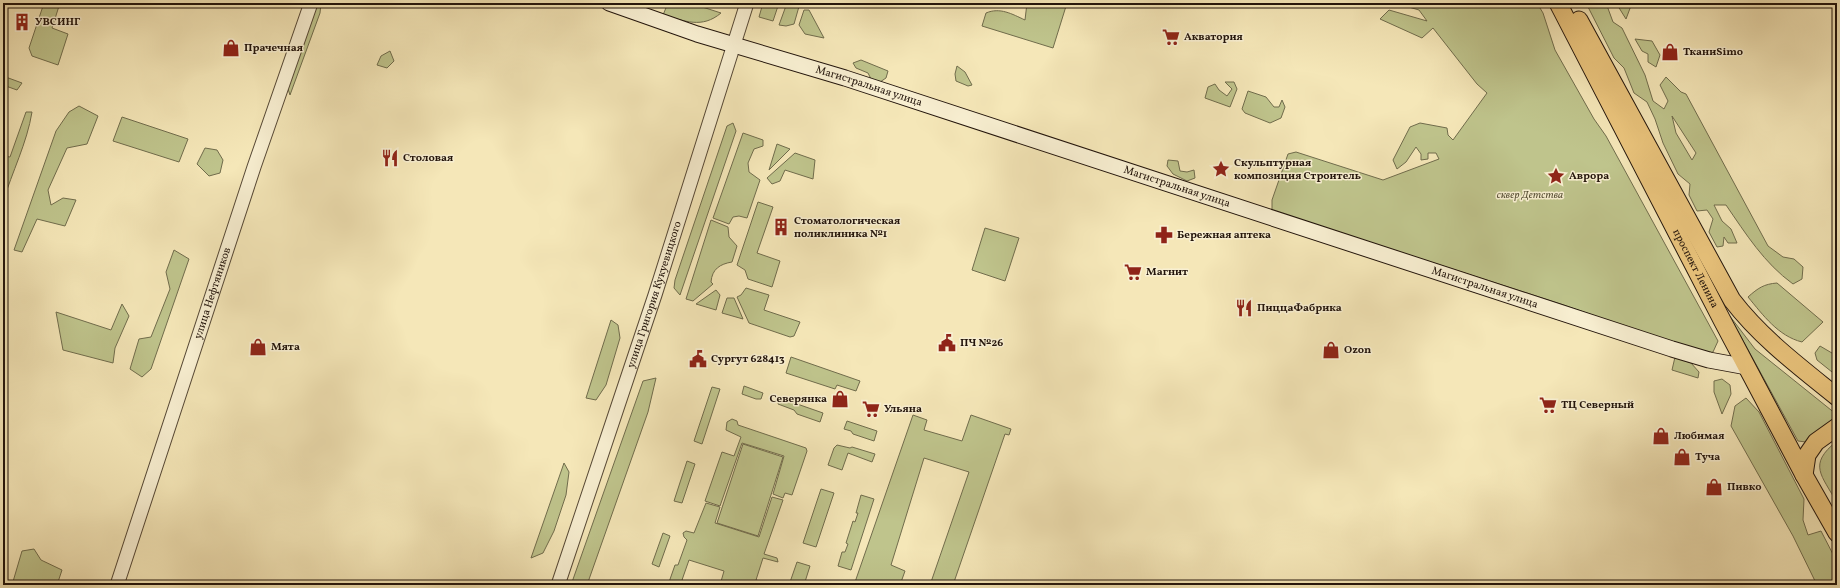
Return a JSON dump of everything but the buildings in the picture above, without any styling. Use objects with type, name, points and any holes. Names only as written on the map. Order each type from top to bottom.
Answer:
[{"type":"main road","name":"Магистральная улица","points":[[609,3],[697,34],[735,44],[845,78],[1672,349],[1709,360],[1747,367]]},
{"type":"main road","name":"проспект Ленина","points":[[1558,3],[1747,367],[1804,475],[1837,533]]},
{"type":"main road","name":"проспект Ленина","points":[[1570,3],[1732,300],[1744,315],[1770,341],[1837,397]]},
{"type":"main road","points":[[1804,475],[1807,455],[1816,442],[1837,427]]},
{"type":"street","name":"улица Нефтяников","points":[[117,585],[258,154],[311,3]]},
{"type":"street","name":"улица Григория Кукуевицкого","points":[[558,585],[651,308],[747,3]]},
{"type":"green space","points":[[44,3],[60,3],[52,28],[68,34],[58,65],[32,56],[29,48]]},
{"type":"green space","points":[[318,3],[321,3],[320,13],[290,95],[287,86]]},
{"type":"green space","points":[[668,3],[690,3],[721,13],[707,21],[686,21],[663,15]]},
{"type":"green space","points":[[763,3],[779,3],[773,21],[759,17]]},
{"type":"green space","points":[[787,3],[800,3],[794,24],[786,26],[779,25]]},
{"type":"green space","points":[[1027,3],[1067,3],[1053,48],[982,26],[986,13],[991,11],[1006,12],[1025,20]]},
{"type":"green space","name":"сквер Детства","points":[[1395,3],[1537,3],[1543,13],[1555,50],[1594,119],[1606,136],[1718,341],[1713,352],[1706,353],[1678,345],[1561,304],[1272,211],[1272,200],[1288,154],[1296,152],[1383,180],[1439,159],[1436,153],[1428,153],[1428,159],[1421,160],[1421,154],[1416,147],[1406,162],[1397,169],[1393,160],[1410,127],[1420,123],[1447,128],[1448,135],[1453,140],[1487,93],[1477,84],[1433,28],[1422,38],[1380,19],[1389,10],[1427,21],[1419,10]]},
{"type":"green space","points":[[1586,3],[1606,3],[1613,22],[1622,28],[1645,75],[1653,101],[1664,109],[1668,101],[1660,85],[1666,77],[1681,92],[1686,94],[1768,246],[1783,257],[1794,259],[1803,267],[1802,279],[1793,284],[1773,267],[1756,248],[1726,205],[1714,205],[1722,221],[1731,229],[1737,243],[1728,243],[1724,237],[1723,246],[1717,247],[1709,232],[1713,219],[1707,210],[1697,211],[1689,195],[1690,184],[1678,174],[1663,143],[1655,119],[1647,102],[1634,93],[1624,68],[1614,58]],"holes":[[[1672,116],[1696,153],[1692,160],[1676,133]]]},
{"type":"green space","points":[[1616,3],[1632,3],[1626,19]]},
{"type":"green space","points":[[804,10],[809,10],[824,38],[805,34],[799,25]]},
{"type":"green space","points":[[1635,39],[1652,41],[1660,55],[1656,67],[1648,62],[1648,54],[1642,51]]},
{"type":"green space","points":[[390,51],[394,61],[387,68],[377,65],[381,56]]},
{"type":"green space","points":[[861,60],[888,71],[886,78],[880,82],[871,79],[868,73],[856,68],[853,63]]},
{"type":"green space","points":[[957,66],[965,72],[972,85],[968,86],[956,81],[955,74]]},
{"type":"green space","points":[[3,76],[22,83],[17,90],[3,85]]},
{"type":"green space","points":[[1225,82],[1234,82],[1237,89],[1230,107],[1205,98],[1208,87],[1215,84],[1219,90],[1227,96],[1232,89]]},
{"type":"green space","points":[[1248,91],[1266,97],[1274,107],[1279,107],[1282,100],[1285,107],[1281,118],[1270,123],[1245,113],[1242,109]]},
{"type":"green space","points":[[79,106],[98,116],[87,144],[67,148],[48,190],[51,205],[63,198],[76,200],[65,226],[37,219],[22,252],[14,250],[56,131],[69,112]]},
{"type":"green space","points":[[26,112],[32,112],[30,124],[3,202],[3,156],[10,157]]},
{"type":"green space","points":[[122,117],[188,139],[179,162],[113,141]]},
{"type":"green space","points":[[733,123],[736,131],[680,295],[674,288],[675,280],[727,126]]},
{"type":"green space","points":[[743,133],[763,140],[763,146],[754,149],[748,163],[749,172],[760,180],[747,218],[739,216],[733,217],[729,224],[713,218]]},
{"type":"green space","points":[[777,144],[790,149],[769,170]]},
{"type":"green space","points":[[205,148],[217,150],[223,160],[220,173],[209,176],[197,164]]},
{"type":"green space","points":[[795,153],[815,160],[813,179],[785,170],[780,181],[772,184],[767,178]]},
{"type":"green space","points":[[1168,160],[1178,161],[1180,171],[1187,172],[1194,170],[1195,178],[1187,181],[1173,174],[1167,166]]},
{"type":"green space","points":[[758,202],[773,207],[757,253],[780,261],[772,287],[748,279],[745,270],[737,265]]},
{"type":"green space","points":[[711,220],[728,227],[729,237],[737,246],[732,262],[724,264],[715,270],[711,282],[713,284],[693,301],[686,299]]},
{"type":"green space","points":[[985,228],[1019,238],[1005,281],[972,270]]},
{"type":"green space","points":[[174,250],[189,259],[151,369],[142,377],[130,369],[139,339],[151,337],[170,289],[166,272]]},
{"type":"green space","points":[[1777,283],[1823,322],[1802,342],[1793,339],[1778,330],[1765,318],[1748,297],[1761,287],[1768,284]]},
{"type":"green space","points":[[746,288],[769,295],[764,310],[800,322],[794,336],[790,337],[749,323],[737,297],[741,295]]},
{"type":"green space","points":[[716,290],[720,295],[716,310],[696,304]]},
{"type":"green space","points":[[727,298],[734,298],[743,319],[722,313]]},
{"type":"green space","points":[[122,304],[129,316],[115,348],[113,363],[63,350],[56,312],[111,330]]},
{"type":"green space","points":[[1729,315],[1755,349],[1836,414],[1834,419],[1806,442],[1798,441]]},
{"type":"green space","points":[[611,320],[618,325],[620,338],[606,385],[596,400],[586,398]]},
{"type":"green space","points":[[1820,346],[1837,356],[1837,376],[1817,360],[1815,353]]},
{"type":"green space","points":[[791,357],[860,381],[856,391],[837,385],[835,389],[786,373]]},
{"type":"green space","points":[[1675,357],[1691,363],[1699,372],[1698,378],[1672,370]]},
{"type":"green space","points":[[656,378],[648,412],[587,585],[571,585],[643,381]]},
{"type":"green space","points":[[1722,379],[1730,385],[1731,394],[1722,414],[1714,392],[1714,381]]},
{"type":"green space","points":[[744,386],[763,393],[761,399],[756,399],[742,394]]},
{"type":"green space","points":[[712,387],[720,389],[702,444],[694,441]]},
{"type":"green space","points":[[780,398],[823,413],[820,422],[797,414],[794,410],[778,404]]},
{"type":"green space","points":[[1746,398],[1759,412],[1804,499],[1803,520],[1808,535],[1821,531],[1837,562],[1837,585],[1817,585],[1793,536],[1731,426],[1735,406]]},
{"type":"green space","points":[[913,415],[927,420],[924,430],[962,441],[971,415],[1011,429],[1009,435],[1005,434],[953,585],[930,585],[969,472],[924,458],[891,565],[905,571],[900,585],[854,585]]},
{"type":"green space","points":[[732,419],[737,421],[738,425],[806,448],[807,451],[792,495],[785,493],[783,498],[773,494],[784,456],[742,443],[720,506],[705,501],[722,452],[734,456],[741,437],[726,430],[727,422]]},
{"type":"green space","points":[[847,421],[877,431],[874,441],[853,434],[851,431],[844,429]]},
{"type":"green space","points":[[1837,441],[1837,503],[1822,477],[1820,464],[1822,457]]},
{"type":"green space","points":[[743,444],[783,457],[758,536],[717,523]]},
{"type":"green space","points":[[837,445],[850,448],[852,447],[875,454],[872,462],[848,453],[842,470],[828,465],[834,448]]},
{"type":"green space","points":[[687,461],[695,464],[682,503],[674,501]]},
{"type":"green space","points":[[564,463],[569,472],[566,495],[554,531],[543,553],[531,558]]},
{"type":"green space","points":[[821,489],[834,493],[816,547],[803,543]]},
{"type":"green space","points":[[861,495],[874,499],[851,570],[838,566],[842,552],[845,552],[848,544],[846,543],[853,521],[855,522],[858,513],[856,513]]},
{"type":"green space","points":[[772,497],[783,500],[764,554],[777,558],[778,562],[763,558],[756,580],[768,583],[767,585],[720,585],[724,571],[689,560],[682,580],[694,585],[668,585],[675,565],[678,565],[687,540],[683,533],[686,531],[694,533],[706,503],[720,507],[715,523],[759,537]]},
{"type":"green space","points":[[663,533],[670,536],[659,567],[652,564]]},
{"type":"green space","points":[[34,549],[41,560],[62,570],[57,585],[12,585],[22,551]]},
{"type":"green space","points":[[797,562],[810,566],[804,585],[789,585]]},
{"type":"place","name":"УВСИНГ","points":[[22,22]]},
{"type":"place","name":"Акватория","points":[[1171,37]]},
{"type":"place","name":"Прачечная","points":[[231,48]]},
{"type":"place","name":"ТканиSimo","points":[[1670,52]]},
{"type":"place","name":"Столовая","points":[[390,158]]},
{"type":"place","name":"Скульптурная композиция Строитель","points":[[1221,169]]},
{"type":"place","name":"Аврора","points":[[1556,176]]},
{"type":"place","name":"Стоматологическая поликлиника №1","points":[[781,227]]},
{"type":"place","name":"Бережная аптека","points":[[1164,235]]},
{"type":"place","name":"Магнит","points":[[1133,272]]},
{"type":"place","name":"ПиццаФабрика","points":[[1244,308]]},
{"type":"place","name":"ПЧ №26","points":[[947,343]]},
{"type":"place","name":"Мята","points":[[258,347]]},
{"type":"place","name":"Ozon","points":[[1331,350]]},
{"type":"place","name":"Сургут 628413","points":[[698,359]]},
{"type":"place","name":"Северянка","points":[[840,399]]},
{"type":"place","name":"ТЦ Северный","points":[[1548,405]]},
{"type":"place","name":"Ульяна","points":[[871,409]]},
{"type":"place","name":"Любимая","points":[[1661,436]]},
{"type":"place","name":"Туча","points":[[1682,457]]},
{"type":"place","name":"Пивко","points":[[1714,487]]}]
